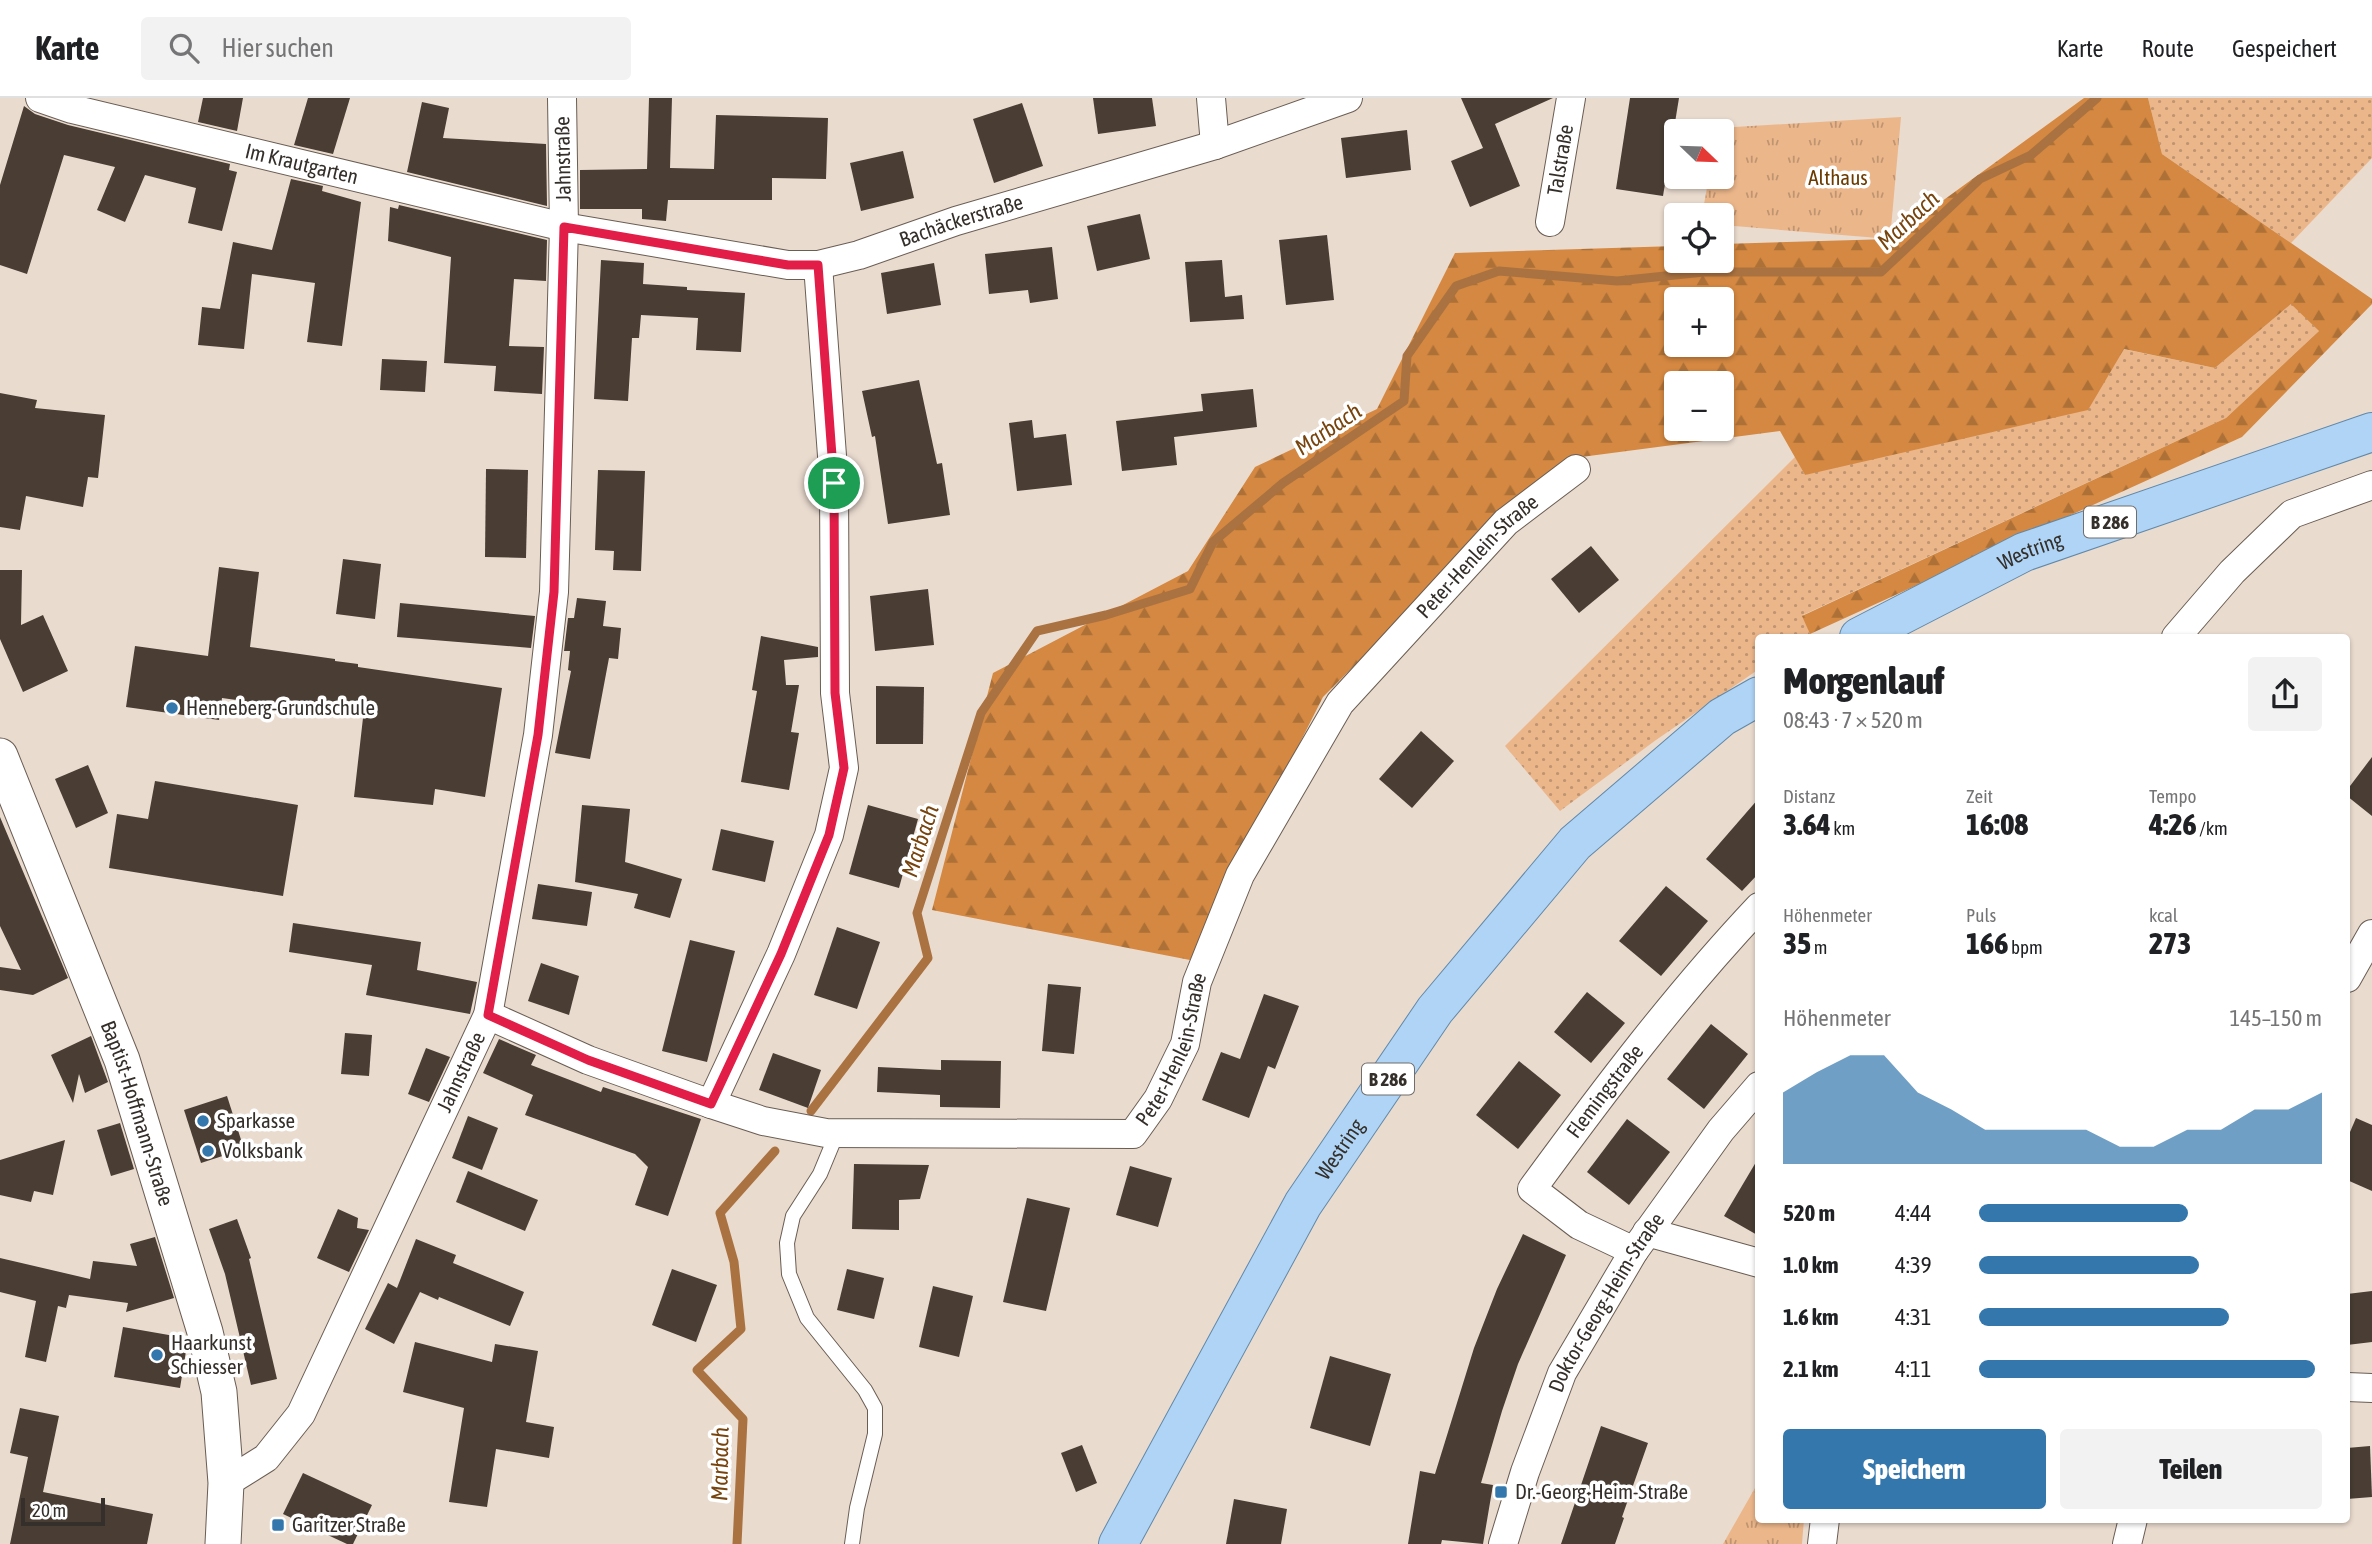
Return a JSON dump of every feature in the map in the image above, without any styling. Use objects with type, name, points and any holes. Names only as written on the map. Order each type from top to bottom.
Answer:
[{"type":"main road","name":"Westring","points":[[1865,634],[2024,552],[2372,432]]},
{"type":"main road","name":"Westring","points":[[1118,1544],[1303,1204],[1436,1010],[1575,843],[1722,717],[1755,698]]},
{"type":"street","name":"Im Krautgarten","points":[[40,98],[85,113],[564,227]]},
{"type":"street","name":"Jahnstraße","points":[[226,1483],[266,1458],[301,1414],[488,1015],[538,735],[554,592],[564,227],[562,98]]},
{"type":"street","points":[[1211,98],[1215,145]]},
{"type":"street","name":"Bachäckerstraße","points":[[564,227],[788,265],[818,265],[859,255],[956,221],[1215,145],[1348,98]]},
{"type":"street","name":"Talstraße","points":[[1550,222],[1572,98]]},
{"type":"street","points":[[711,1104],[781,954],[824,847],[844,768],[835,693],[834,483],[818,265]]},
{"type":"street","name":"Peter-Henlein-Straße","points":[[488,1015],[588,1060],[762,1121],[832,1133],[1133,1134],[1158,1099],[1185,1044],[1197,982],[1240,876],[1340,703],[1506,522],[1576,470]]},
{"type":"street","points":[[2179,634],[2232,572],[2292,514],[2372,485]]},
{"type":"street","name":"Baptist-Hoffmann-Straße","points":[[0,756],[126,1073],[205,1332],[219,1392],[226,1483]]},
{"type":"street","name":"Flemingstraße","points":[[1640,1241],[1579,1225],[1532,1189],[1601,1095],[1728,940],[1755,911]]},
{"type":"street","points":[[2350,973],[2372,934]]},
{"type":"street","name":"Doktor-Georg-Heim-Straße","points":[[1503,1544],[1525,1472],[1562,1373],[1640,1241],[1721,1130],[1755,1091]]},
{"type":"street","points":[[1640,1241],[1755,1262]]},
{"type":"street","points":[[2350,1387],[2372,1388]]},
{"type":"street","points":[[223,1544],[226,1483]]},
{"type":"street","points":[[1822,1544],[1825,1523]]},
{"type":"street","points":[[2127,1544],[2132,1523]]},
{"type":"lane","points":[[832,1133],[820,1174],[793,1216],[787,1243],[789,1274],[807,1318],[865,1390],[875,1408],[875,1434],[857,1508],[852,1544]]},
{"type":"green space","points":[[2084,98],[2148,98],[2162,154],[2372,299],[2372,304],[2242,437],[1810,634],[1802,616],[2226,418],[2319,331],[2291,304],[2215,368],[2124,349],[2088,410],[1805,475],[1780,431],[1734,437],[1734,371],[1664,371],[1664,441],[1704,441],[1566,459],[1502,518],[1323,697],[1190,960],[932,910],[993,673],[1188,571],[1255,467],[1377,409],[1455,253],[1664,246],[1664,273],[1734,273],[1734,244],[1890,239]]},
{"type":"green space","points":[[2148,98],[2372,98],[2372,158],[2291,243],[2162,154]]},
{"type":"green space","name":"Althaus","points":[[1901,117],[1890,239],[1734,226],[1734,203],[1704,203],[1707,189],[1734,189],[1734,127]]},
{"type":"green space","points":[[2292,303],[2319,331],[2226,418],[1803,615],[1810,634],[1755,634],[1755,672],[1560,811],[1505,746],[1795,457],[1805,475],[2123,349],[2215,368]]},
{"type":"green space","points":[[1755,1488],[1755,1523],[1804,1523],[1802,1544],[1723,1544]]},
{"type":"building","points":[[203,98],[243,98],[237,131],[198,122]]},
{"type":"building","points":[[308,98],[350,98],[333,154],[294,145]]},
{"type":"building","points":[[649,98],[672,98],[670,168],[714,169],[716,115],[828,118],[826,179],[772,178],[772,200],[668,200],[666,221],[642,219],[642,209],[580,209],[580,170],[647,169]]},
{"type":"building","points":[[1093,98],[1152,98],[1156,126],[1098,134]]},
{"type":"building","points":[[1461,98],[1553,98],[1495,124],[1520,186],[1470,207],[1451,161],[1483,148]]},
{"type":"building","points":[[1630,98],[1679,98],[1676,119],[1664,119],[1663,196],[1616,189]]},
{"type":"building","points":[[422,102],[449,108],[443,138],[546,144],[547,206],[407,172]]},
{"type":"building","points":[[1022,103],[1043,166],[994,183],[973,119]]},
{"type":"building","points":[[24,106],[35,114],[68,125],[230,164],[229,170],[237,172],[222,231],[188,223],[196,188],[145,175],[125,222],[97,210],[115,167],[64,155],[27,274],[0,265],[0,185]]},
{"type":"building","points":[[1407,130],[1411,170],[1346,178],[1341,138]]},
{"type":"building","points":[[903,151],[914,198],[861,211],[850,163]]},
{"type":"building","points":[[291,179],[323,186],[322,191],[361,202],[342,346],[307,342],[315,283],[252,274],[244,349],[198,345],[202,307],[220,309],[233,242],[272,250]]},
{"type":"building","points":[[399,205],[547,240],[546,281],[514,279],[509,346],[544,347],[542,394],[494,391],[496,366],[444,363],[451,257],[388,241],[390,207],[398,209]]},
{"type":"building","points":[[1140,214],[1150,259],[1097,271],[1087,226]]},
{"type":"building","points":[[1327,235],[1334,300],[1286,305],[1279,240]]},
{"type":"building","points":[[1052,247],[1058,299],[1030,303],[1028,290],[989,294],[985,254]]},
{"type":"building","points":[[601,260],[644,263],[643,284],[687,287],[687,290],[745,293],[741,352],[696,350],[698,318],[641,315],[639,338],[632,338],[628,401],[594,399]]},
{"type":"building","points":[[1222,260],[1225,297],[1242,295],[1244,319],[1190,322],[1185,262]]},
{"type":"building","points":[[934,263],[941,305],[887,314],[881,273]]},
{"type":"building","points":[[382,359],[427,361],[425,392],[380,390]]},
{"type":"building","points":[[919,380],[937,464],[942,463],[950,515],[888,524],[875,436],[872,437],[862,391]]},
{"type":"building","points":[[1253,389],[1257,427],[1174,437],[1177,465],[1122,471],[1116,421],[1203,411],[1201,394]]},
{"type":"building","points":[[0,393],[37,400],[35,408],[105,415],[98,478],[88,477],[83,507],[26,496],[20,530],[0,527]]},
{"type":"building","points":[[1032,420],[1034,438],[1066,434],[1072,485],[1017,491],[1009,423]]},
{"type":"building","points":[[486,469],[528,470],[526,558],[485,557]]},
{"type":"building","points":[[598,470],[645,471],[641,571],[613,570],[614,551],[595,550]]},
{"type":"building","points":[[1591,546],[1619,580],[1579,613],[1551,579]]},
{"type":"building","points":[[343,559],[381,564],[375,619],[336,614]]},
{"type":"building","points":[[219,567],[259,572],[250,647],[335,659],[358,664],[358,667],[502,688],[485,797],[435,789],[433,805],[354,797],[363,718],[222,698],[219,720],[126,707],[135,646],[208,656]]},
{"type":"building","points":[[0,570],[22,570],[21,625],[43,615],[68,671],[23,692],[0,639]]},
{"type":"building","points":[[928,589],[934,645],[875,651],[870,596]]},
{"type":"building","points":[[577,598],[606,601],[603,626],[621,628],[618,659],[609,658],[590,759],[555,753],[571,671],[568,670],[570,651],[564,651],[568,618],[574,618]]},
{"type":"building","points":[[400,603],[535,616],[531,648],[397,637]]},
{"type":"building","points":[[761,636],[818,647],[818,657],[784,660],[786,685],[799,685],[791,732],[799,733],[789,790],[741,782],[757,691],[752,690]]},
{"type":"building","points":[[876,686],[924,687],[923,744],[876,744]]},
{"type":"building","points":[[1421,731],[1454,761],[1412,808],[1379,779]]},
{"type":"building","points":[[2372,757],[2372,816],[2350,798],[2350,786]]},
{"type":"building","points":[[88,765],[108,813],[76,828],[55,779]]},
{"type":"building","points":[[155,781],[298,805],[283,896],[109,868],[117,814],[148,819]]},
{"type":"building","points":[[1755,803],[1755,877],[1742,891],[1706,859]]},
{"type":"building","points":[[582,805],[630,809],[625,862],[682,879],[670,918],[634,908],[638,894],[575,882]]},
{"type":"building","points":[[868,805],[918,819],[899,888],[849,874]]},
{"type":"building","points":[[0,817],[68,978],[33,995],[0,990],[0,967],[21,970],[0,926]]},
{"type":"building","points":[[721,829],[774,841],[765,882],[712,870]]},
{"type":"building","points":[[538,884],[592,892],[587,926],[532,919]]},
{"type":"building","points":[[1666,886],[1708,921],[1661,976],[1619,941]]},
{"type":"building","points":[[293,923],[421,942],[417,970],[477,982],[470,1014],[366,995],[372,965],[289,952]]},
{"type":"building","points":[[837,927],[880,942],[857,1009],[814,995]]},
{"type":"building","points":[[690,940],[735,951],[707,1062],[662,1051]]},
{"type":"building","points":[[541,963],[579,976],[569,1015],[528,1001]]},
{"type":"building","points":[[1048,984],[1081,987],[1074,1054],[1042,1051]]},
{"type":"building","points":[[1587,992],[1625,1023],[1591,1063],[1554,1032]]},
{"type":"building","points":[[1264,994],[1299,1006],[1275,1069],[1268,1066],[1249,1118],[1202,1100],[1221,1052],[1240,1059]]},
{"type":"building","points":[[1711,1024],[1748,1054],[1704,1109],[1667,1079]]},
{"type":"building","points":[[345,1033],[372,1035],[369,1076],[341,1074]]},
{"type":"building","points":[[91,1036],[108,1082],[85,1093],[79,1074],[73,1103],[51,1055]]},
{"type":"building","points":[[499,1039],[536,1055],[531,1065],[601,1092],[603,1087],[701,1119],[668,1216],[635,1205],[648,1167],[635,1154],[525,1115],[533,1095],[483,1073]]},
{"type":"building","points":[[426,1048],[450,1057],[429,1102],[408,1094]]},
{"type":"building","points":[[773,1053],[821,1070],[808,1108],[759,1090]]},
{"type":"building","points":[[941,1060],[1001,1061],[1000,1108],[940,1107],[940,1095],[877,1092],[878,1067],[941,1070]]},
{"type":"building","points":[[1519,1061],[1561,1095],[1518,1149],[1476,1115]]},
{"type":"building","points":[[227,1096],[244,1149],[201,1163],[184,1110]]},
{"type":"building","points":[[468,1116],[498,1128],[482,1170],[452,1158]]},
{"type":"building","points":[[2356,1118],[2372,1125],[2372,1191],[2350,1181],[2350,1132]]},
{"type":"building","points":[[1627,1119],[1670,1152],[1629,1205],[1587,1172]]},
{"type":"building","points":[[120,1123],[134,1169],[111,1176],[97,1130]]},
{"type":"building","points":[[65,1140],[53,1195],[34,1191],[31,1202],[0,1195],[0,1160]]},
{"type":"building","points":[[854,1164],[929,1165],[920,1199],[899,1200],[899,1230],[852,1229]]},
{"type":"building","points":[[1755,1164],[1755,1234],[1724,1216]]},
{"type":"building","points":[[1130,1166],[1172,1178],[1158,1227],[1116,1215]]},
{"type":"building","points":[[468,1171],[538,1200],[525,1231],[456,1202]]},
{"type":"building","points":[[1027,1198],[1070,1208],[1046,1311],[1003,1302]]},
{"type":"building","points":[[338,1209],[358,1218],[357,1228],[369,1230],[349,1272],[317,1258]]},
{"type":"building","points":[[237,1219],[251,1258],[249,1259],[277,1379],[251,1385],[225,1274],[209,1229]]},
{"type":"building","points":[[1523,1234],[1566,1255],[1518,1364],[1481,1483],[1493,1485],[1483,1544],[1442,1540],[1441,1544],[1408,1544],[1420,1471],[1435,1474],[1474,1348],[1497,1289]]},
{"type":"building","points":[[155,1237],[174,1298],[126,1312],[128,1303],[69,1295],[66,1308],[58,1306],[46,1362],[25,1357],[36,1301],[0,1292],[0,1258],[90,1279],[93,1261],[137,1266],[130,1244]]},
{"type":"building","points":[[416,1239],[456,1255],[453,1263],[524,1292],[510,1326],[420,1292],[394,1344],[365,1329],[388,1283],[397,1288]]},
{"type":"building","points":[[672,1269],[717,1285],[696,1342],[652,1325]]},
{"type":"building","points":[[847,1269],[884,1278],[874,1319],[837,1310]]},
{"type":"building","points":[[933,1286],[973,1296],[959,1357],[919,1347]]},
{"type":"building","points":[[2372,1291],[2372,1342],[2350,1345],[2350,1294]]},
{"type":"building","points":[[123,1327],[186,1338],[180,1388],[114,1377]]},
{"type":"building","points":[[415,1342],[492,1362],[495,1344],[538,1351],[526,1422],[554,1427],[549,1458],[496,1449],[487,1507],[449,1502],[464,1408],[403,1392]]},
{"type":"building","points":[[1330,1356],[1391,1374],[1370,1446],[1310,1428]]},
{"type":"building","points":[[20,1408],[59,1416],[43,1492],[153,1514],[147,1544],[10,1544],[28,1457],[10,1453]]},
{"type":"building","points":[[1601,1426],[1648,1443],[1622,1517],[1624,1518],[1615,1544],[1561,1544]]},
{"type":"building","points":[[1082,1445],[1097,1483],[1076,1492],[1061,1453]]},
{"type":"building","points":[[2370,1446],[2372,1497],[2350,1499],[2350,1448]]},
{"type":"building","points":[[303,1473],[372,1505],[353,1544],[347,1544],[283,1514]]},
{"type":"building","points":[[1234,1499],[1287,1509],[1281,1544],[1226,1544]]},
{"type":"waterway","name":"Marbach","points":[[811,1111],[928,958],[917,913],[981,713],[1037,631],[1106,615],[1190,589],[1213,542],[1283,483],[1404,401],[1407,356],[1456,286],[1499,271],[1617,281],[1704,272],[1881,272],[1980,179],[2031,155],[2097,98]]},
{"type":"waterway","name":"Marbach","points":[[737,1544],[743,1419],[697,1370],[741,1329],[734,1262],[720,1213],[775,1151]]},
{"type":"place","name":"Henneberg-Grundschule","points":[[172,708]]},
{"type":"place","name":"Sparkasse","points":[[203,1121]]},
{"type":"place","name":"Volksbank","points":[[208,1151]]},
{"type":"place","name":"Haarkunst Schiesser","points":[[157,1355]]},
{"type":"place","name":"Dr.-Georg-Heim-Straße","points":[[1501,1492]]},
{"type":"place","name":"Garitzer Straße","points":[[278,1525]]},
{"type":"route","points":[[564,227],[788,265],[818,265],[834,483],[835,693],[844,768],[829,835],[781,954],[711,1104],[588,1060],[488,1015],[538,735],[554,592],[564,227]]}]
